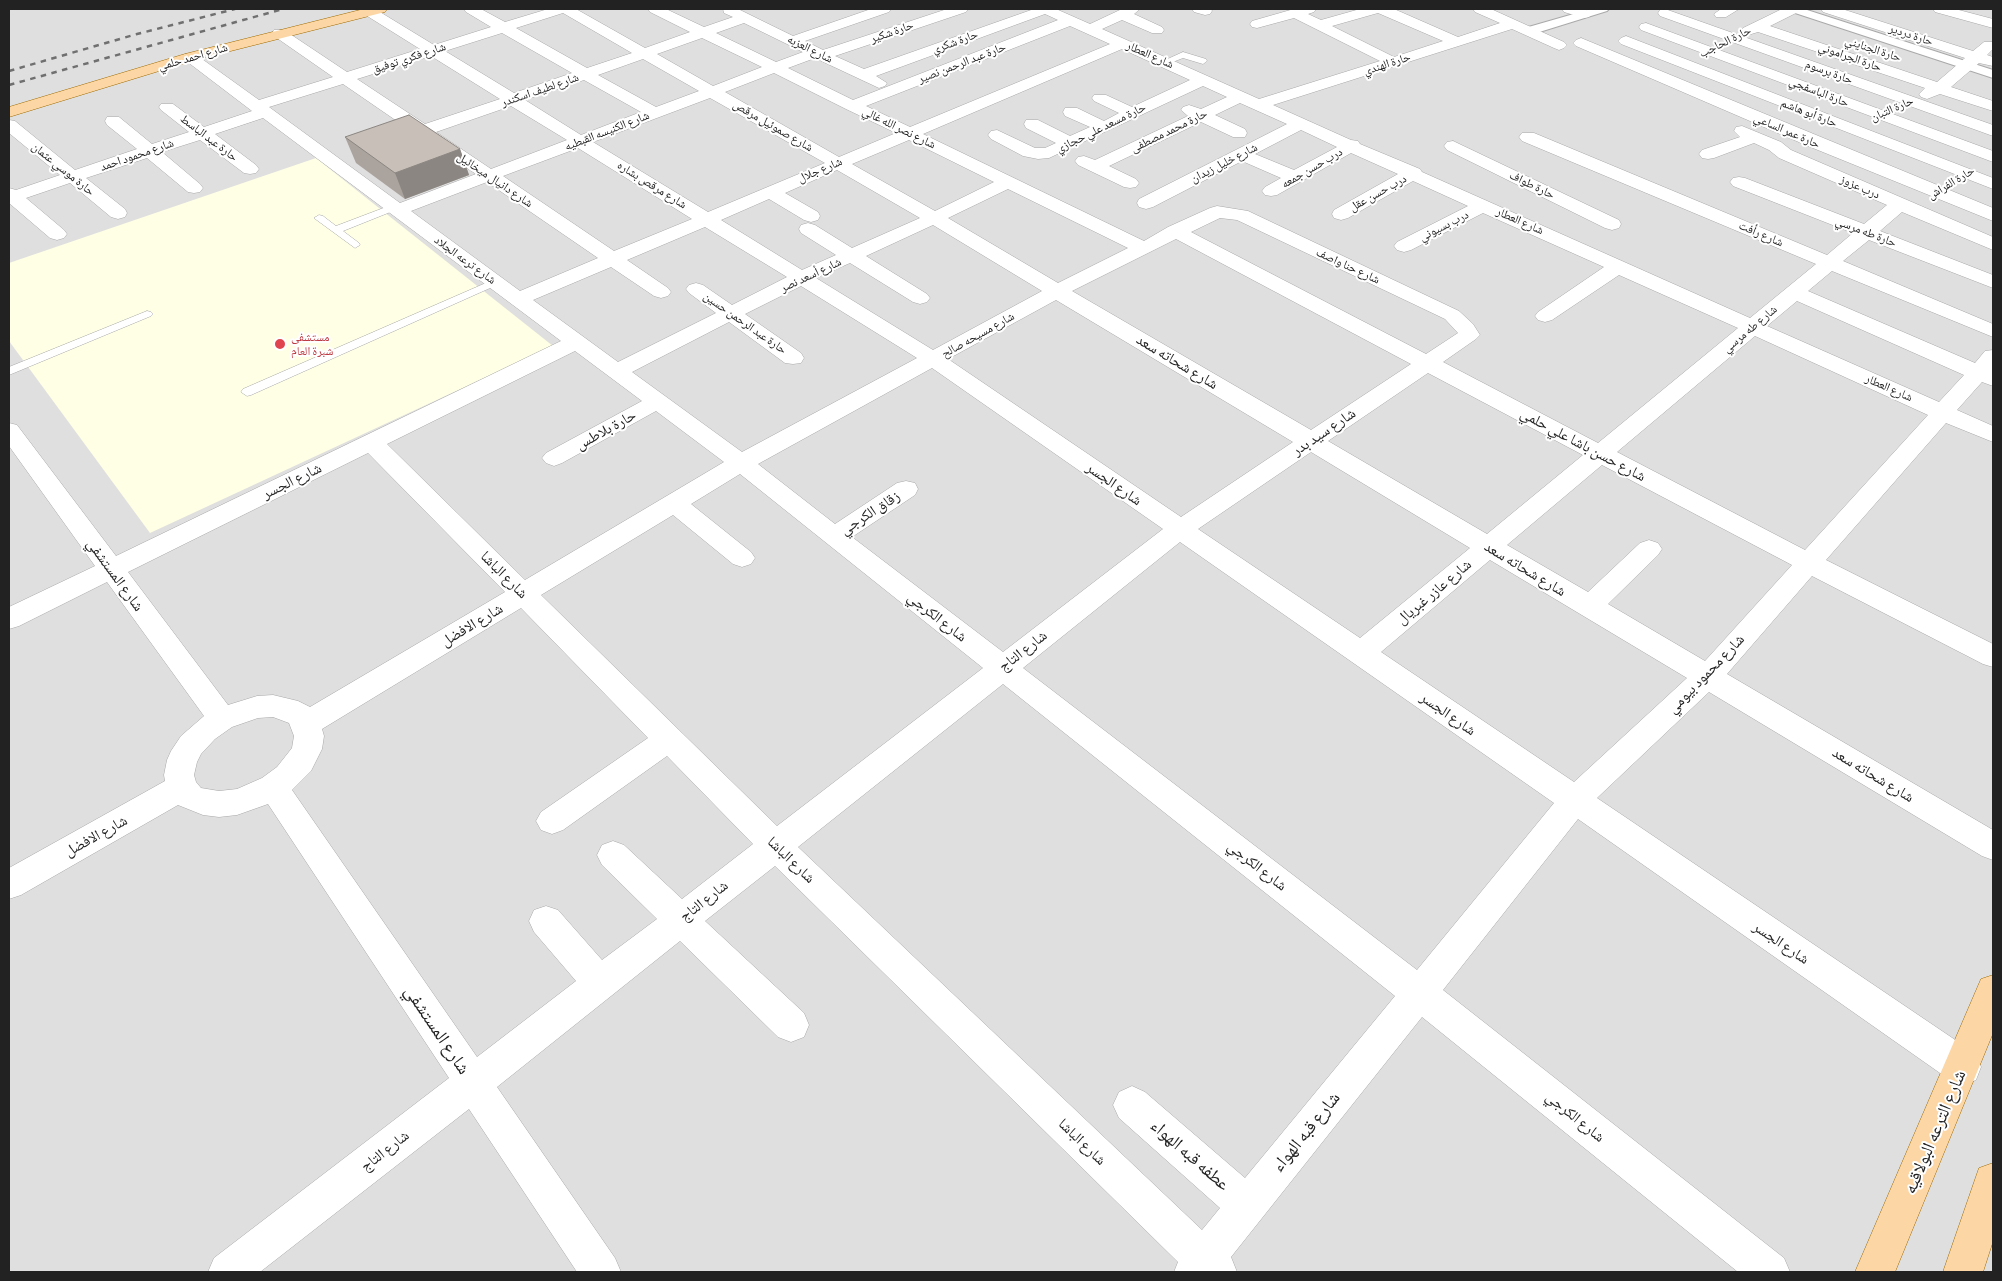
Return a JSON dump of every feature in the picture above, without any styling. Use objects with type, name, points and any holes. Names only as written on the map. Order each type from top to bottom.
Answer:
[{"type":"main road","name":"شارع احمد حلمي","points":[[9,100],[173,51],[339,9]]},
{"type":"main road","name":"شارع احمد حلمي","points":[[9,112],[190,57],[375,10]]},
{"type":"main road","name":"شارع الترعه البولاقيه","points":[[1875,1272],[1963,1067],[1993,991]]},
{"type":"main road","points":[[1963,1272],[1993,1182]]},
{"type":"street","points":[[470,9],[654,113]]},
{"type":"street","name":"شارع فكري توفيق","points":[[260,109],[346,78],[562,9]]},
{"type":"street","name":"شارع صموئيل مرقص","points":[[566,9],[934,218],[1057,291]]},
{"type":"street","name":"شارع نصر الله غالي","points":[[655,9],[1143,248]]},
{"type":"street","name":"شارع العزبه","points":[[726,9],[894,90]]},
{"type":"street","points":[[792,40],[884,9]]},
{"type":"street","name":"حارة شكير","points":[[820,54],[961,9]]},
{"type":"street","name":"شارع العطار","points":[[1046,9],[1166,62],[1203,70],[1242,96],[1414,173],[1461,188],[1485,206],[1993,435]]},
{"type":"street","name":"حارة شكري","points":[[863,75],[1046,9]]},
{"type":"street","points":[[1320,25],[1375,9]]},
{"type":"street","points":[[1382,9],[1457,42]]},
{"type":"street","points":[[1480,9],[1559,44]]},
{"type":"street","points":[[1570,9],[1584,14]]},
{"type":"street","points":[[1528,31],[1603,9]]},
{"type":"street","name":"حارة الجراموني","points":[[1706,9],[1727,11],[1759,19],[1939,88],[1993,106]]},
{"type":"street","points":[[1777,17],[1793,9],[1982,54]]},
{"type":"street","name":"حارة دردير","points":[[1828,9],[1982,54],[1993,62]]},
{"type":"street","points":[[1870,9],[1982,54],[1993,74]]},
{"type":"street","points":[[1940,9],[1993,24]]},
{"type":"street","name":"شارع مرقص بشاره","points":[[375,10],[433,50],[933,359]]},
{"type":"street","points":[[1091,29],[1127,11],[1157,30]]},
{"type":"street","points":[[1257,24],[1302,11],[1320,25],[1393,62]]},
{"type":"street","points":[[832,13],[848,21]]},
{"type":"street","name":"حارة برسوم","points":[[1665,13],[1993,131]]},
{"type":"street","name":"حارة الجنايني","points":[[1759,19],[1777,17],[1993,89]]},
{"type":"street","name":"شارع لطيف اسكندر","points":[[396,140],[745,18]]},
{"type":"street","name":"حارة الحاجب","points":[[1657,76],[1734,38],[1759,19]]},
{"type":"street","name":"حارة عبد الرحمن نصير","points":[[852,106],[1072,20]]},
{"type":"street","name":"حارة الهندي","points":[[1261,104],[1513,24]]},
{"type":"street","name":"حارة الباسفجي","points":[[1646,26],[1993,157]]},
{"type":"street","name":"شارع دانيال ميخائيل","points":[[279,33],[661,292]]},
{"type":"street","name":"حارة أبو هاشم","points":[[1626,41],[1993,184]]},
{"type":"street","name":"شارع جلال","points":[[518,299],[1124,43]]},
{"type":"street","name":"حارة عمر الساعي","points":[[1581,43],[1814,142],[1993,215]]},
{"type":"street","name":"شارع الكنيسه القبطيه","points":[[396,209],[776,68],[820,54]]},
{"type":"street","name":"حارة التبان","points":[[1785,154],[1939,88],[1982,54]]},
{"type":"street","name":"شارع ترعه الجلاد","points":[[190,57],[260,109],[343,158],[396,209],[741,463]]},
{"type":"street","name":"حارة مسعد علي حجازي","points":[[997,135],[1029,152],[1038,154],[1071,149],[1106,125],[1132,113],[1203,70]]},
{"type":"street","name":"حارة محمد مصطفى","points":[[1096,166],[1154,145],[1200,116],[1242,96]]},
{"type":"street","points":[[1100,98],[1132,113]]},
{"type":"street","name":"حارة عبد الباسط","points":[[167,107],[250,169]]},
{"type":"street","points":[[1183,107],[1239,133]]},
{"type":"street","name":"شارع محمود احمد","points":[[10,196],[202,133],[260,109]]},
{"type":"street","points":[[1071,112],[1154,145]]},
{"type":"street","points":[[113,121],[194,188]]},
{"type":"street","name":"شارع خليل زيدان","points":[[1146,203],[1302,122]]},
{"type":"street","points":[[1032,124],[1096,166],[1130,183]]},
{"type":"street","name":"حارة موسي عثمان","points":[[9,125],[118,213]]},
{"type":"street","name":"درب عزوز","points":[[1729,125],[1775,146],[1785,154],[1993,244]]},
{"type":"street","name":"شارع رأفت","points":[[1528,137],[1993,331]]},
{"type":"street","points":[[1708,154],[1755,137]]},
{"type":"street","name":"درب حسن جمعه","points":[[1272,191],[1352,145]]},
{"type":"street","name":"حارة طواف","points":[[1453,146],[1612,224]]},
{"type":"street","points":[[1486,178],[1558,150]]},
{"type":"street","points":[[1241,154],[1296,177]]},
{"type":"street","name":"حارة الفراش","points":[[1905,206],[1936,192],[1993,157]]},
{"type":"street","name":"درب حسن عقل","points":[[1341,214],[1414,173]]},
{"type":"street","name":"شارع أسعد نصر","points":[[616,371],[803,277],[934,218],[1008,182]]},
{"type":"street","name":"حارة طه مرسي","points":[[1739,182],[1993,282]]},
{"type":"street","points":[[770,192],[852,256],[920,298]]},
{"type":"street","points":[[10,196],[57,234]]},
{"type":"street","name":"درب بسيوني","points":[[1404,246],[1485,206]]},
{"type":"street","name":"شارع طه مرسي","points":[[1600,454],[1866,232],[1905,206]]},
{"type":"street","name":"شارع مسيحه صالح","points":[[741,463],[1057,291],[1175,231],[1217,212]]},
{"type":"street","name":"شارع حنا واصف","points":[[1217,212],[1241,214],[1452,315],[1461,321],[1469,335]]},
{"type":"street","name":"شارع حسن باشا علي حلمي","points":[[1175,231],[1809,563],[1993,656]]},
{"type":"street","points":[[1545,316],[1619,266]]},
{"type":"street","name":"حارة عبد الرحمن حسين","points":[[696,289],[794,358]]},
{"type":"street","name":"شارع شحاته سعد","points":[[1057,291],[1993,846]]},
{"type":"street","points":[[1794,292],[1988,369]]},
{"type":"street","name":"شارع سيد بدر","points":[[1180,529],[1469,335]]},
{"type":"street","name":"شارع الجسر","points":[[9,620],[576,342]]},
{"type":"street","name":"شارع الجسر","points":[[933,359],[1963,1067]]},
{"type":"street","name":"شارع محمود بيومي","points":[[1418,993],[1574,801],[1708,676],[1943,412],[1988,369]]},
{"type":"street","name":"حارة بلاطس","points":[[554,458],[658,401]]},
{"type":"street","name":"شارع المستشفي","points":[[9,430],[17,456],[111,569],[222,720]]},
{"type":"street","name":"شارع الباشا","points":[[371,442],[776,846],[1205,1268]]},
{"type":"street","name":"شارع عازر غبريال","points":[[1360,653],[1600,454]]},
{"type":"street","name":"شارع الافضل","points":[[306,724],[741,463]]},
{"type":"street","name":"شارع الكرجي","points":[[741,463],[1418,993],[1770,1272]]},
{"type":"street","name":"زقاق الكرجي","points":[[835,536],[906,489]]},
{"type":"street","points":[[674,503],[742,558]]},
{"type":"street","name":"شارع التاج","points":[[228,1272],[473,1084],[1180,529]]},
{"type":"street","points":[[1589,607],[1649,549]]},
{"type":"street","points":[[273,706],[294,712],[306,724],[309,736],[300,762],[288,776],[255,796],[237,802],[219,804],[203,802],[190,796],[182,788],[179,775],[182,760],[191,745],[205,731],[222,720],[239,712],[257,707],[273,706]]},
{"type":"street","points":[[552,820],[669,739]]},
{"type":"street","name":"شارع المستشفي","points":[[272,787],[601,1272]]},
{"type":"street","name":"شارع الافضل","points":[[9,884],[182,788]]},
{"type":"street","points":[[613,855],[791,1025]]},
{"type":"street","points":[[546,921],[600,983]]},
{"type":"street","name":"شارع قبه الهواء","points":[[1205,1268],[1247,1206],[1418,993]]},
{"type":"street","name":"عطفه قبه الهواء","points":[[1132,1104],[1247,1206]]},
{"type":"lane","points":[[336,230],[396,209]]},
{"type":"lane","points":[[319,218],[355,245]]},
{"type":"lane","points":[[247,392],[494,282]]},
{"type":"lane","points":[[9,371],[147,314]]},
{"type":"shaded area","points":[[9,9],[1993,9],[1993,1272],[9,1272]]},
{"type":"shaded area","name":"مستشفى شبرة العام","points":[[316,158],[553,346],[150,533],[9,341],[9,263]]},
{"type":"building","points":[[409,115],[460,149],[395,173],[345,137]]},
{"type":"railway","points":[[9,71],[137,34],[235,9]]},
{"type":"railway","points":[[9,85],[283,9]]},
{"type":"place","name":"مستشفى شبرة العام","points":[[280,344]]}]
